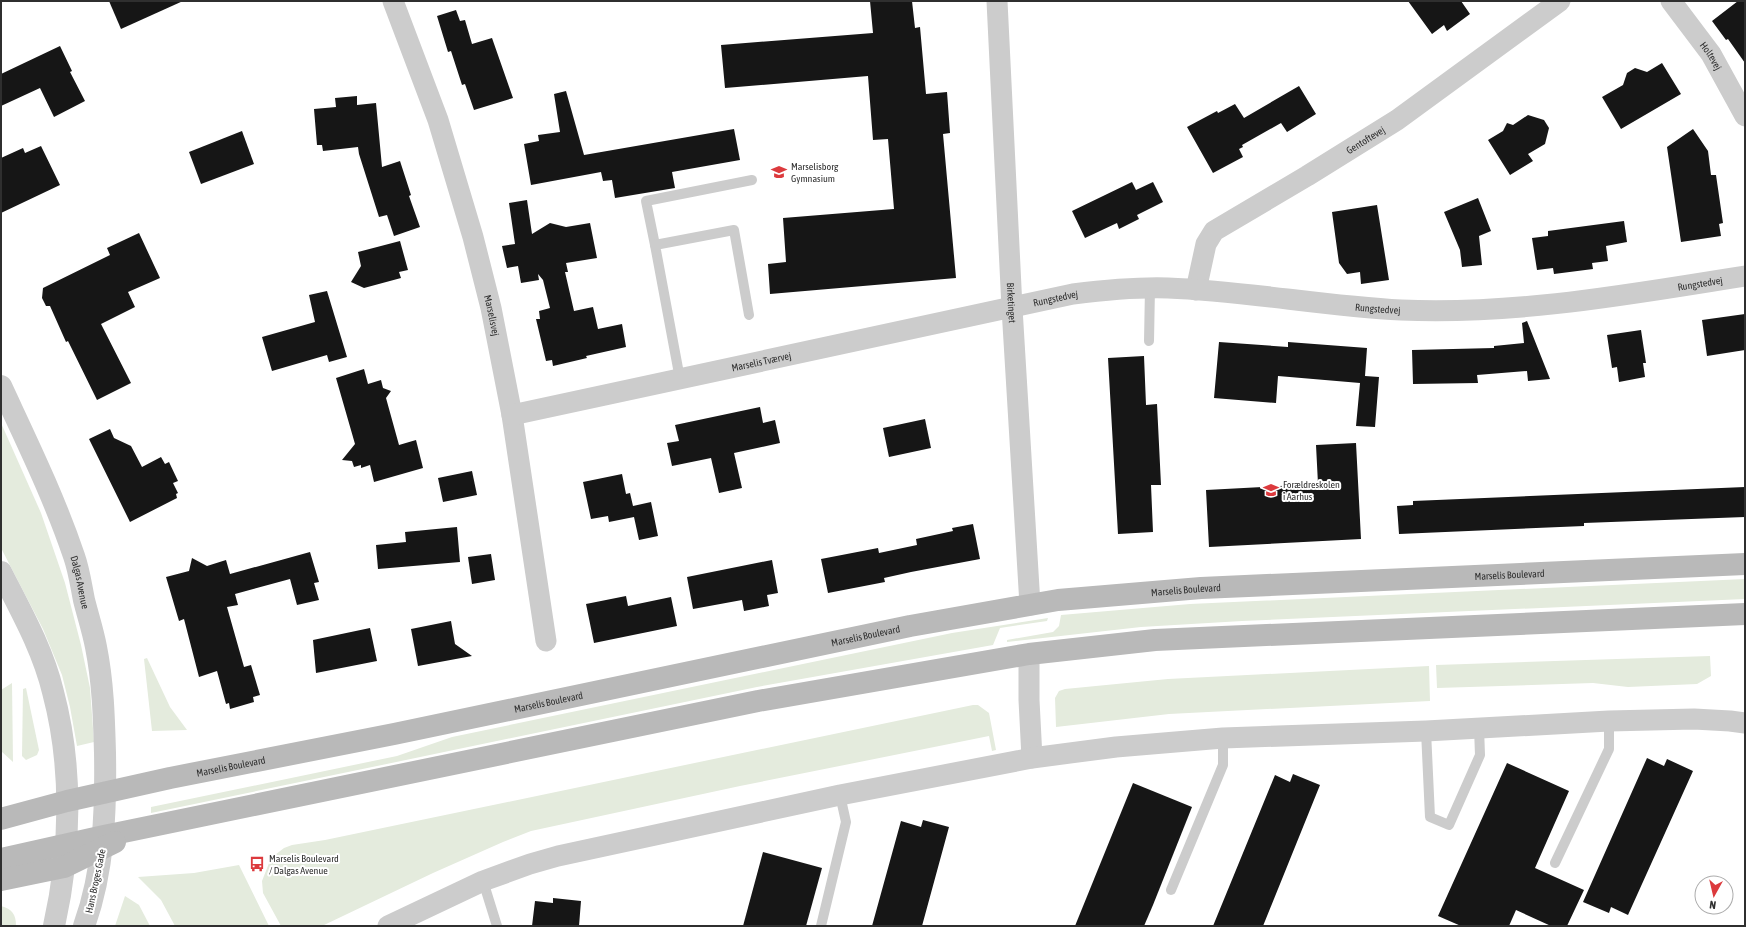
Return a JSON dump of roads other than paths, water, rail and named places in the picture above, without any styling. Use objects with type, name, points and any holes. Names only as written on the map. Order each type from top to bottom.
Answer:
[{"type":"main road","name":"Marselis Boulevard","points":[[1,819],[67,801],[170,778],[394,734],[910,626],[1058,600],[1201,588],[1745,564]]},
{"type":"main road","points":[[1,880],[64,867],[103,842],[143,828],[758,701],[1029,654],[1155,640],[1738,615]]},
{"type":"main road","points":[[1,859],[66,844],[103,842]]},
{"type":"street","name":"Marselisvej","points":[[393,1],[438,120],[473,237],[491,308],[512,415],[546,641]]},
{"type":"street","name":"Birketinget","points":[[997,1],[1012,308],[1030,605]]},
{"type":"street","name":"Gentoftevej","points":[[1196,290],[1206,244],[1214,232],[1397,120],[1560,1]]},
{"type":"street","name":"Holtevej","points":[[1670,1],[1710,54],[1745,116]]},
{"type":"street","name":"Rungstedvej","points":[[1012,308],[1073,294],[1124,288],[1150,288],[1196,290],[1344,306],[1402,310],[1458,310],[1528,306],[1592,300],[1745,276]]},
{"type":"street","name":"Marselis Tværvej","points":[[512,415],[1012,308]]},
{"type":"street","name":"Dalgas Avenue","points":[[1,386],[56,506],[75,558],[96,647],[104,710],[106,792],[103,842]]},
{"type":"street","points":[[1,572],[28,624],[53,691],[65,756],[67,801],[66,844],[64,867],[54,926]]},
{"type":"street","points":[[1029,654],[1029,700],[1032,758]]},
{"type":"street","points":[[388,926],[482,881],[558,856],[840,795],[1032,758],[1116,747],[1223,738],[1426,731],[1608,721],[1694,719],[1745,723]]},
{"type":"street","name":"Hans Broges Gade","points":[[84,926],[94,893],[103,842]]},
{"type":"lane","points":[[680,379],[646,201],[752,180]]},
{"type":"lane","points":[[655,244],[734,230],[749,315]]},
{"type":"lane","points":[[1149,340],[1150,288]]},
{"type":"lane","points":[[1555,863],[1608,749],[1608,721]]},
{"type":"lane","points":[[1426,731],[1430,817],[1449,825],[1480,755],[1479,728]]},
{"type":"lane","points":[[1171,890],[1223,765],[1223,738]]},
{"type":"lane","points":[[821,926],[846,822],[840,795]]},
{"type":"lane","points":[[482,881],[497,926]]},
{"type":"place","name":"Marselisborg Gymnasium","points":[[779,172]]},
{"type":"place","name":"Forældreskolen i Aarhus","points":[[1271,490]]},
{"type":"place","name":"Marselis Boulevard / Dalgas Avenue","points":[[257,864]]}]
